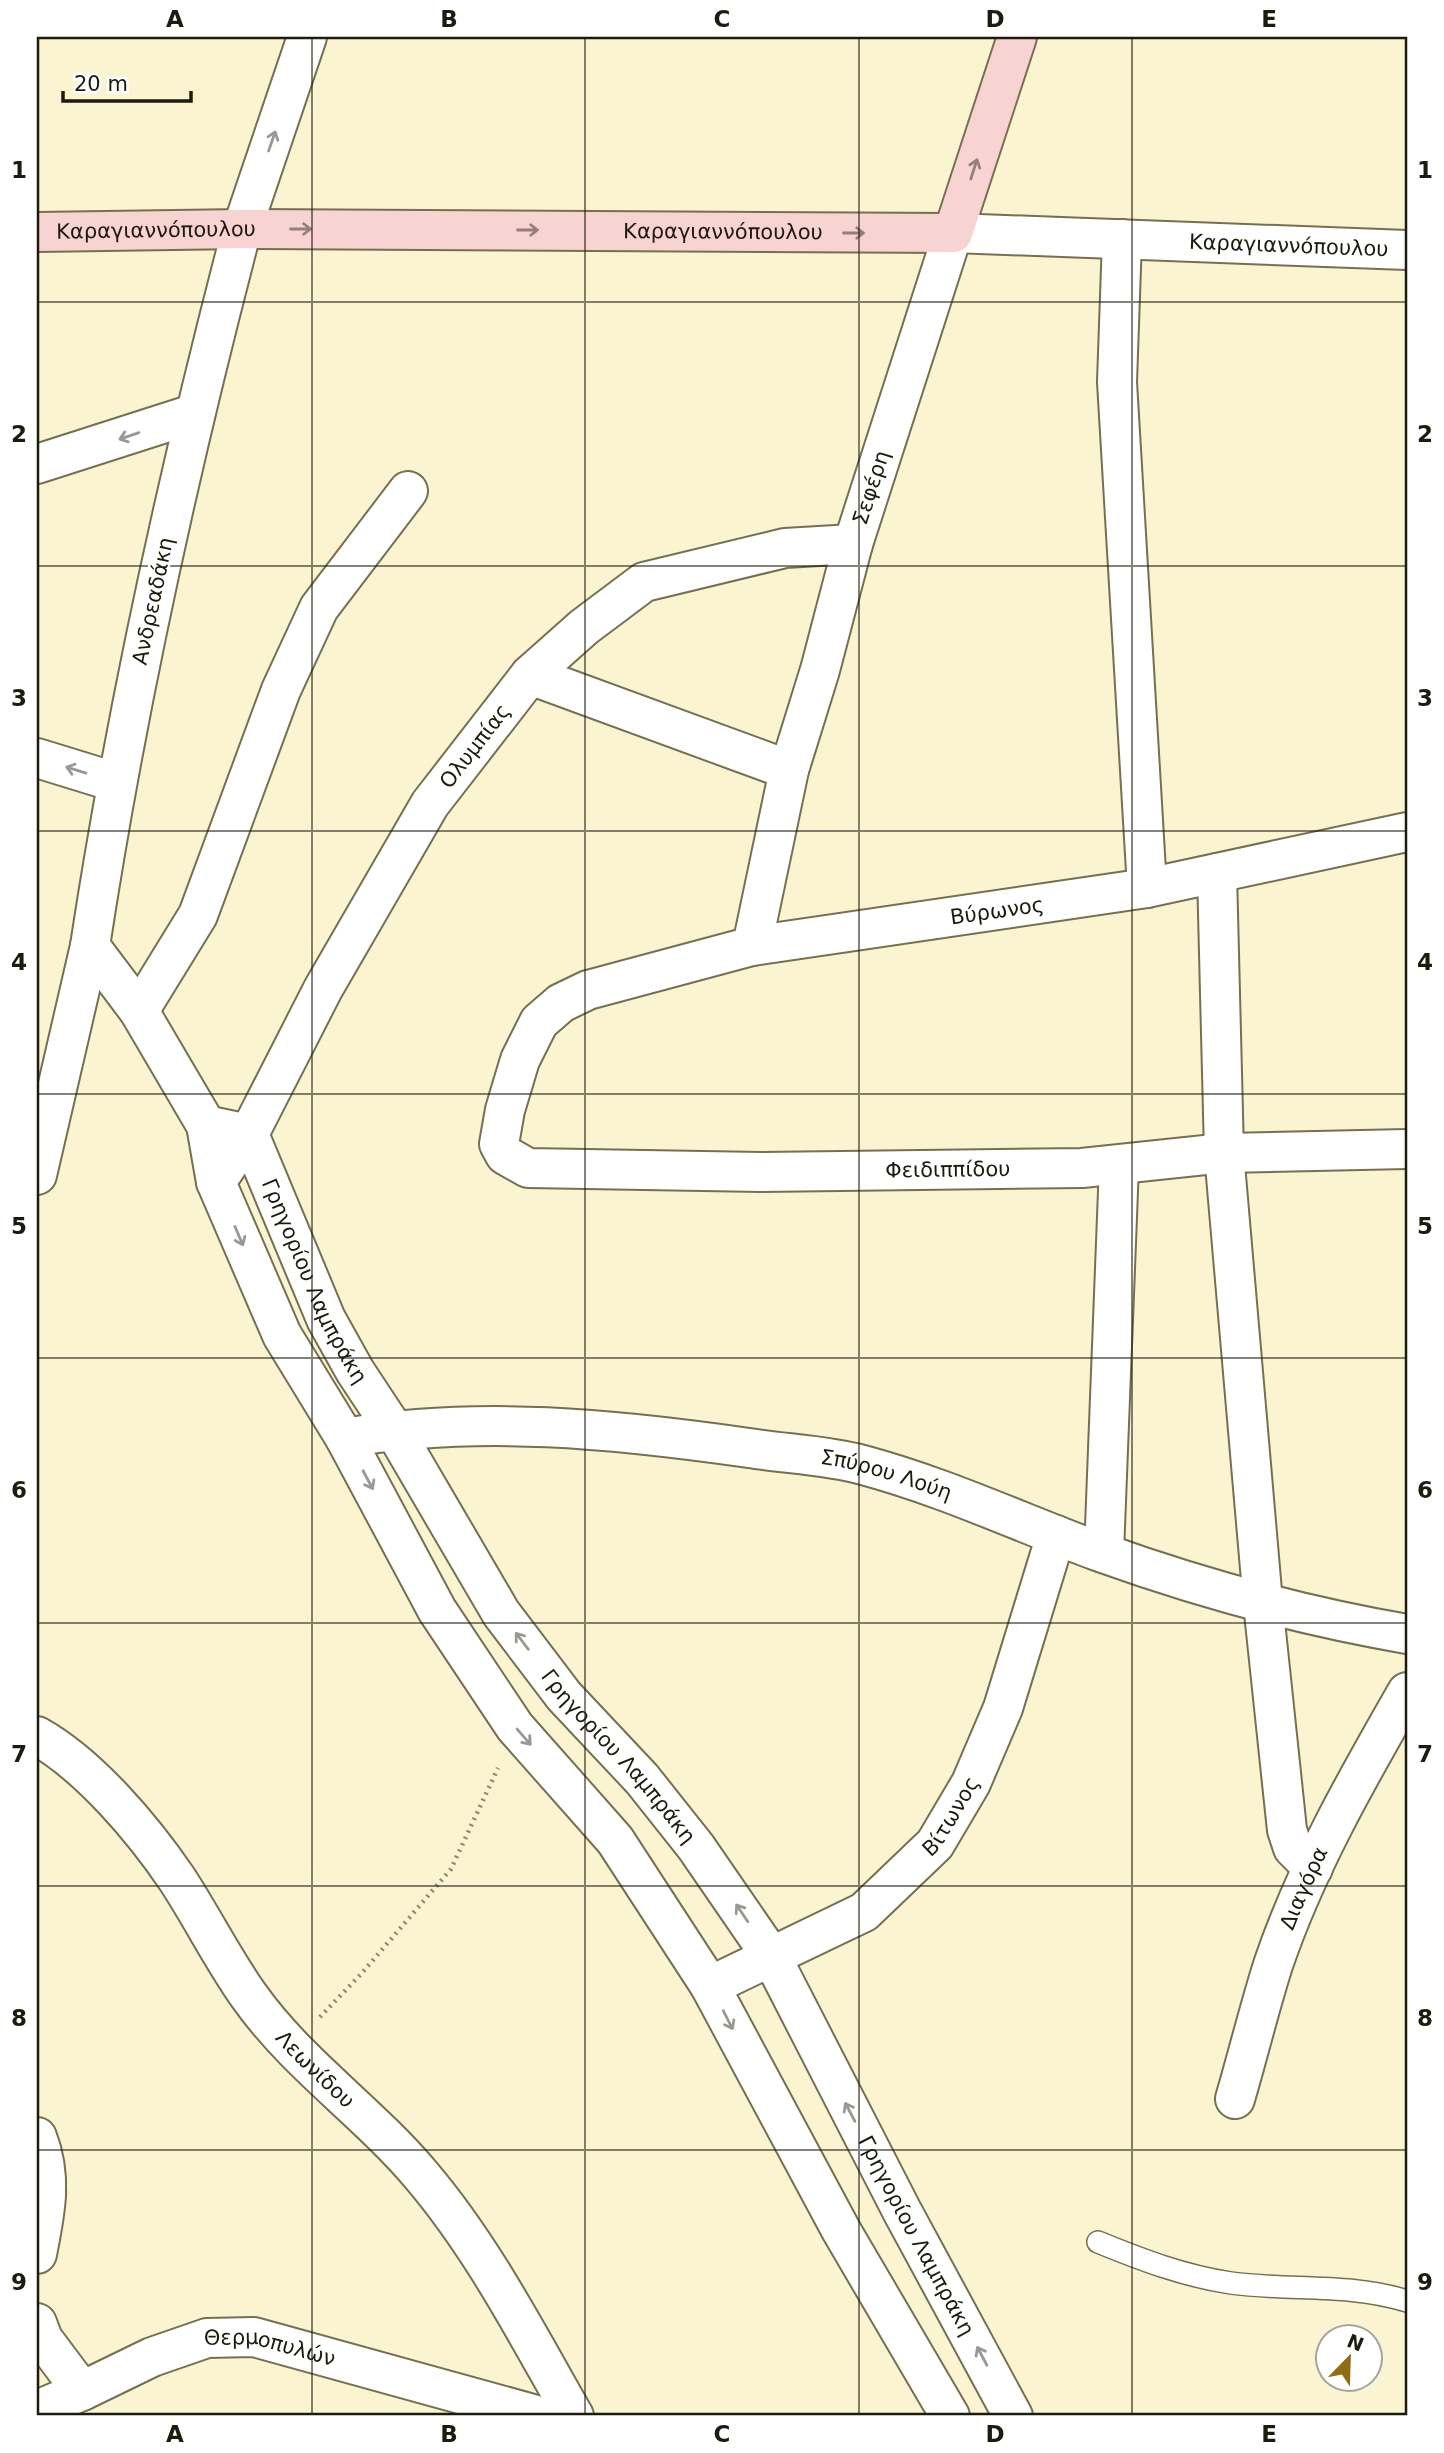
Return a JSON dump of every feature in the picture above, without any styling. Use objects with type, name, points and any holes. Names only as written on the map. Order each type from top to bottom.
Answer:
[{"type":"main road","name":"Σεφέρη","points":[[953,233],[1017,37]]},
{"type":"main road","name":"Καραγιαννόπουλου","points":[[37,232],[242,229],[953,233]]},
{"type":"street","name":"Ανδρεαδάκη","points":[[37,1175],[51,1049],[90,946],[115,782],[193,414],[242,229],[307,37]]},
{"type":"street","name":"Καραγιαννόπουλου","points":[[953,233],[1407,250]]},
{"type":"street","name":"Σεφέρη","points":[[752,946],[789,770],[820,670],[853,544],[953,233]]},
{"type":"street","points":[[1122,239],[1116,382],[1147,888]]},
{"type":"street","points":[[37,464],[193,414]]},
{"type":"street","points":[[139,1012],[198,915],[225,848],[281,690],[319,608],[408,491]]},
{"type":"street","name":"Ολυμπίας","points":[[216,1182],[249,1134],[323,989],[430,804],[530,675],[584,626],[644,582],[785,548],[853,544]]},
{"type":"street","points":[[530,675],[789,770]]},
{"type":"street","points":[[37,758],[115,782]]},
{"type":"street","name":"Βύρωνος","points":[[499,1144],[505,1110],[520,1060],[539,1022],[561,1003],[588,990],[752,946],[1147,888],[1407,832]]},
{"type":"street","points":[[1217,873],[1224,1153],[1263,1603],[1287,1830],[1293,1847],[1313,1868]]},
{"type":"street","points":[[90,946],[139,1012],[206,1125],[216,1182],[282,1335],[345,1438],[437,1610],[515,1727],[615,1840],[710,1986],[841,2230],[950,2416]]},
{"type":"street","points":[[206,1125],[249,1134]]},
{"type":"street","name":"Γρηγορίου Λαμπράκη","points":[[249,1134],[326,1320],[394,1430],[501,1614],[564,1696],[642,1779],[689,1837],[771,1956],[890,2188],[1013,2416]]},
{"type":"street","name":"Φειδιππίδου","points":[[499,1144],[505,1155],[528,1168],[761,1172],[1119,1166],[1224,1153],[1407,1149]]},
{"type":"street","points":[[1104,1553],[1119,1166]]},
{"type":"street","name":"Σπύρου Λούη","points":[[345,1438],[394,1430],[536,1425],[710,1443],[860,1464],[934,1487],[1104,1553],[1263,1603],[1343,1623],[1407,1634]]},
{"type":"street","name":"Βίτωνος","points":[[710,1986],[864,1912],[935,1844],[971,1783],[1003,1708],[1055,1535]]},
{"type":"street","name":"Διαγόρα","points":[[1235,2099],[1274,1965],[1313,1868],[1407,1692]]},
{"type":"street","name":"Λεωνίδου","points":[[37,1736],[54,1746],[111,1798],[176,1878],[249,1996],[290,2048],[421,2175],[480,2254],[574,2416]]},
{"type":"street","points":[[37,2137],[45,2158],[48,2199],[37,2254]]},
{"type":"street","points":[[37,2323],[43,2339],[82,2391]]},
{"type":"street","name":"Θερμοπυλών","points":[[37,2410],[152,2357],[207,2338],[254,2337],[540,2416]]},
{"type":"lane","points":[[1098,2242],[1169,2270],[1220,2280],[1335,2287],[1381,2293],[1407,2301]]},
{"type":"path","points":[[290,2048],[362,1973],[452,1869],[515,1727]]}]
